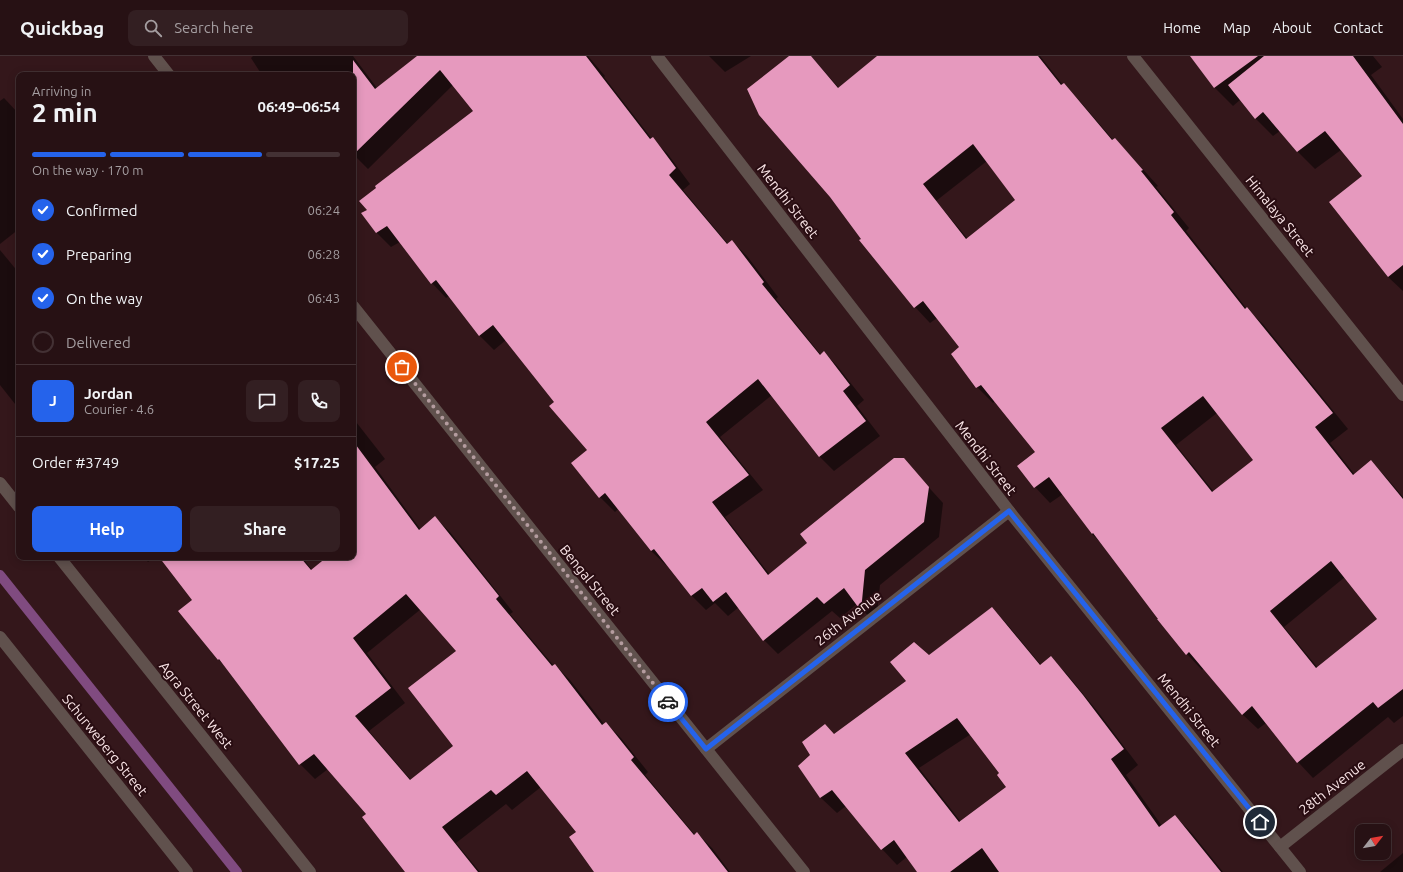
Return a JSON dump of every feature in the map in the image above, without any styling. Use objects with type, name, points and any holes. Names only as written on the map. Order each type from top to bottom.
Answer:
[{"type":"street","points":[[154,56],[167,72]]},
{"type":"street","name":"Mendhi Street","points":[[657,56],[1009,511],[1300,872]]},
{"type":"street","name":"Himalaya Street","points":[[1133,56],[1403,394]]},
{"type":"street","name":"Bengal Street","points":[[356,310],[804,872]]},
{"type":"street","points":[[0,483],[16,503]]},
{"type":"street","name":"26th Avenue","points":[[706,749],[1009,511]]},
{"type":"street","name":"Agra Street West","points":[[61,560],[310,872]]},
{"type":"street","name":"Schurweberg Street","points":[[0,637],[187,872]]},
{"type":"street","name":"28th Avenue","points":[[1280,847],[1403,750]]},
{"type":"building","points":[[417,56],[586,56],[650,139],[653,137],[676,168],[669,175],[727,244],[732,240],[764,282],[762,284],[820,355],[824,351],[850,385],[843,391],[866,421],[819,457],[758,379],[706,422],[749,475],[712,502],[768,575],[807,543],[800,534],[894,458],[904,458],[929,487],[924,522],[865,570],[861,611],[844,588],[824,604],[817,597],[763,641],[726,592],[713,602],[702,588],[691,596],[654,549],[651,551],[605,493],[599,498],[571,463],[587,450],[549,406],[554,402],[493,325],[479,336],[436,280],[431,284],[387,226],[376,233],[361,213],[367,210],[359,201],[376,188],[375,186],[473,111],[440,70],[356,152],[356,72],[353,72],[353,60],[375,89]]},
{"type":"building","points":[[789,56],[811,56],[838,88],[877,56],[1038,56],[1061,85],[1064,83],[1112,140],[1115,138],[1143,170],[1141,171],[1174,212],[1171,215],[1245,309],[1247,307],[1333,413],[1315,427],[1353,475],[1371,460],[1403,499],[1403,689],[1378,708],[1373,702],[1297,763],[1252,706],[1242,715],[1189,652],[1186,655],[1049,477],[1034,488],[1017,466],[1035,452],[981,385],[976,388],[951,354],[959,347],[923,301],[914,308],[859,240],[861,239],[830,197],[759,115],[747,89]],"holes":[[[973,144],[1015,200],[966,239],[923,184]],[[1203,396],[1253,460],[1212,492],[1161,428]],[[1331,561],[1377,619],[1316,668],[1270,611]]]},
{"type":"building","points":[[1190,56],[1258,56],[1214,88]]},
{"type":"building","points":[[1264,56],[1353,56],[1403,124],[1403,265],[1388,277],[1329,202],[1362,176],[1325,131],[1297,152],[1263,112],[1255,119],[1228,85]]},
{"type":"building","points":[[356,445],[419,530],[435,516],[499,596],[496,599],[552,666],[555,664],[602,725],[606,722],[634,757],[631,760],[694,835],[697,832],[728,872],[594,872],[569,837],[576,832],[527,771],[496,795],[491,790],[442,827],[478,872],[405,872],[362,817],[366,814],[314,754],[299,765],[219,659],[218,660],[178,611],[192,600],[161,560],[303,560],[311,570],[323,560],[356,560]],"holes":[[[406,594],[456,651],[408,688],[453,746],[410,780],[355,716],[391,688],[353,638]]]},
{"type":"building","points":[[992,607],[1040,665],[1051,656],[1124,749],[1111,759],[1159,827],[1175,815],[1221,872],[999,872],[982,848],[950,872],[917,872],[894,840],[881,850],[832,790],[820,798],[798,766],[810,755],[802,742],[825,724],[834,734],[906,681],[890,662],[914,642],[929,655]],"holes":[[[957,718],[999,773],[997,775],[1006,787],[959,822],[905,753]]]},
{"type":"waterway","points":[[0,575],[237,872]]},
{"type":"way so far","points":[[402,367],[668,702]]},
{"type":"route","points":[[668,702],[706,749],[1009,511],[1260,822]]}]
